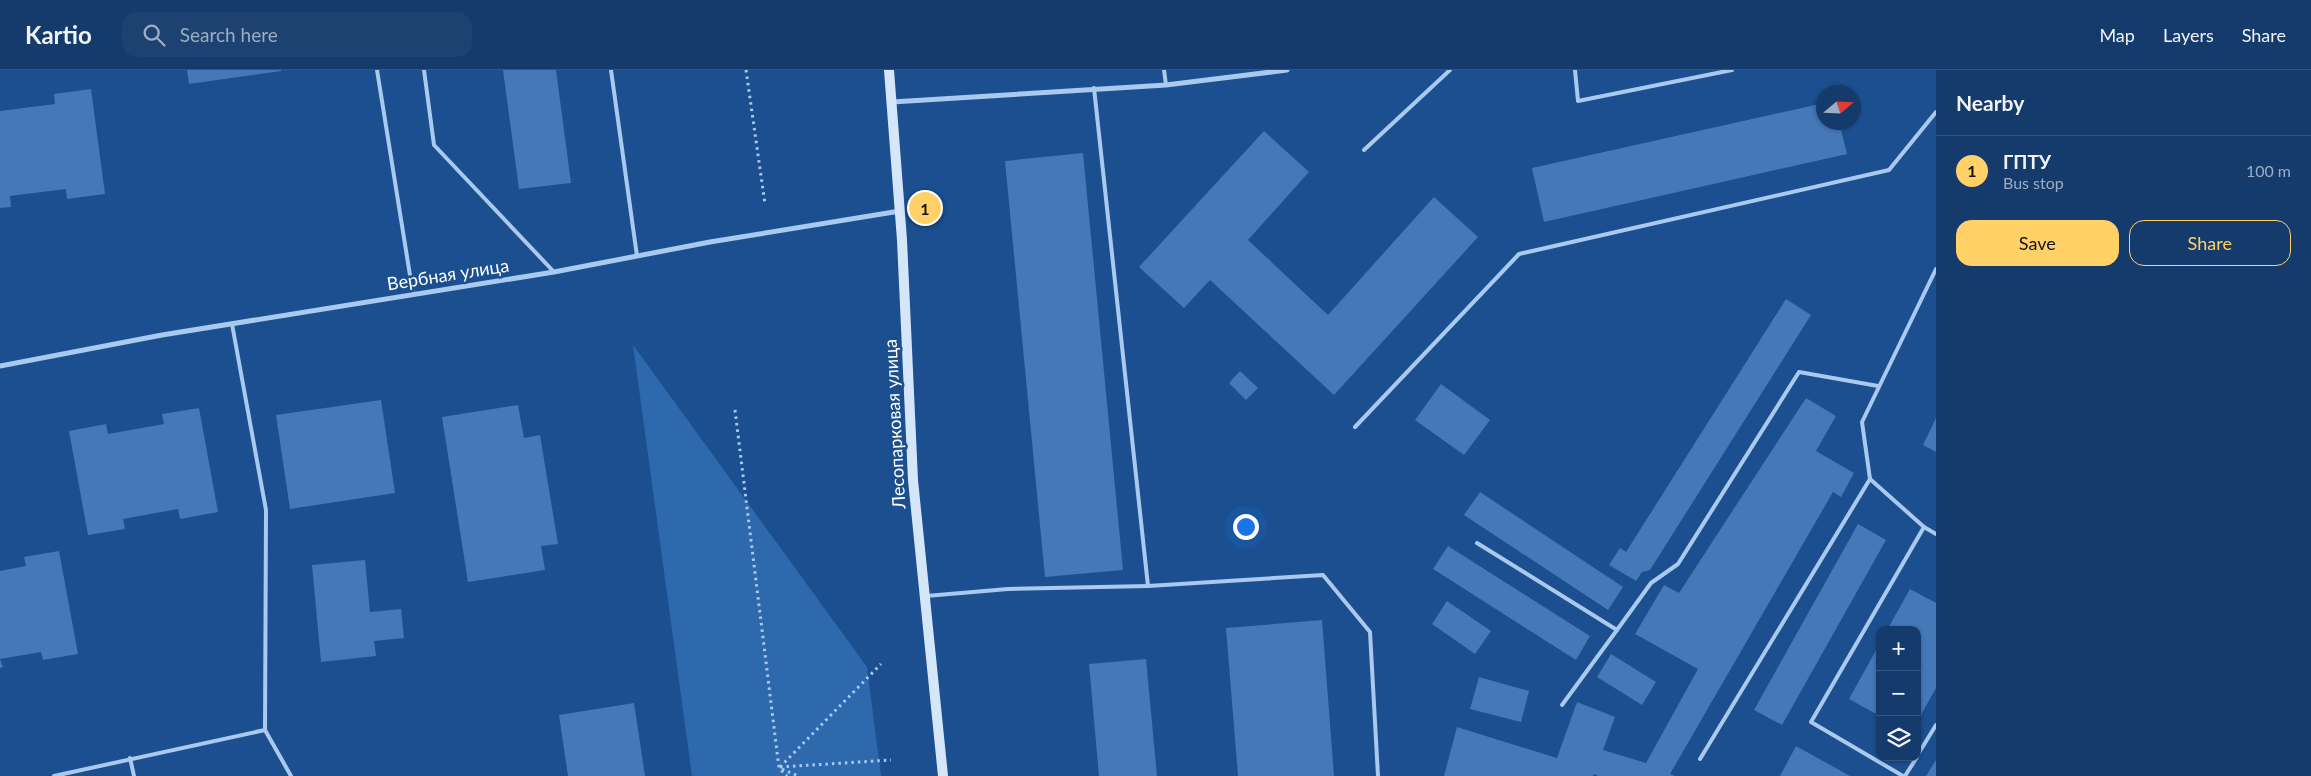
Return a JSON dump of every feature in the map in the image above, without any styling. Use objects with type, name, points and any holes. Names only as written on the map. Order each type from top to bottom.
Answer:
[{"type":"main road","name":"Лесопарковая улица","points":[[889,70],[900,211],[913,480],[943,776]]},
{"type":"street","points":[[892,102],[1166,85],[1287,70]]},
{"type":"street","name":"Вербная улица","points":[[0,366],[232,324],[554,272],[900,211]]},
{"type":"lane","points":[[377,70],[413,294]]},
{"type":"lane","points":[[424,70],[434,145],[554,272]]},
{"type":"lane","points":[[611,70],[638,256]]},
{"type":"lane","points":[[1164,70],[1166,85]]},
{"type":"lane","points":[[1364,150],[1450,70]]},
{"type":"lane","points":[[1575,70],[1578,101],[1732,70]]},
{"type":"lane","points":[[1094,88],[1148,586]]},
{"type":"lane","points":[[1355,427],[1519,254],[1889,170],[1936,112]]},
{"type":"lane","points":[[1700,759],[1870,479],[1862,422],[1936,269]]},
{"type":"lane","points":[[232,324],[266,510],[265,730],[291,776]]},
{"type":"lane","points":[[1562,705],[1651,583],[1678,564],[1799,372],[1878,386]]},
{"type":"lane","points":[[1870,479],[1924,527],[1936,534]]},
{"type":"lane","points":[[1914,761],[1904,776],[1811,722],[1924,527]]},
{"type":"lane","points":[[1477,543],[1617,630]]},
{"type":"lane","points":[[924,596],[1008,589],[1148,586],[1323,575],[1370,632],[1378,776]]},
{"type":"lane","points":[[1921,750],[1936,725]]},
{"type":"lane","points":[[54,776],[265,730]]},
{"type":"lane","points":[[130,758],[134,776]]},
{"type":"path","points":[[746,70],[765,204]]},
{"type":"path","points":[[735,410],[779,768],[786,776]]},
{"type":"path","points":[[779,768],[881,664]]},
{"type":"path","points":[[779,768],[890,760]]},
{"type":"path","points":[[779,768],[798,776]]},
{"type":"shaded area","points":[[633,345],[867,667],[881,776],[692,776]]},
{"type":"building","points":[[187,70],[281,70],[281,71],[189,84]]},
{"type":"building","points":[[503,70],[556,70],[571,183],[519,189]]},
{"type":"building","points":[[91,89],[105,194],[67,199],[66,189],[10,196],[11,207],[0,208],[0,111],[55,104],[54,94]]},
{"type":"building","points":[[1816,105],[1816,130],[1841,130],[1847,154],[1544,222],[1532,168]]},
{"type":"building","points":[[1264,131],[1309,172],[1248,240],[1328,315],[1434,197],[1478,237],[1334,395],[1210,280],[1184,308],[1139,267]]},
{"type":"building","points":[[1083,153],[1123,570],[1045,577],[1005,161]]},
{"type":"building","points":[[1786,299],[1811,315],[1650,570],[1642,572],[1636,581],[1609,565],[1620,548],[1626,552]]},
{"type":"building","points":[[1240,371],[1258,388],[1246,400],[1229,383]]},
{"type":"building","points":[[1441,384],[1490,420],[1464,455],[1415,420]]},
{"type":"building","points":[[1806,398],[1836,416],[1816,451],[1854,473],[1841,497],[1833,492],[1670,774],[1675,776],[1598,776],[1594,774],[1593,776],[1444,776],[1457,727],[1557,758],[1577,702],[1615,717],[1603,750],[1646,763],[1698,669],[1635,634],[1664,585],[1679,593]]},
{"type":"building","points":[[381,400],[395,493],[290,509],[276,415]]},
{"type":"building","points":[[518,405],[524,438],[540,435],[558,544],[541,546],[545,570],[468,582],[442,417]]},
{"type":"building","points":[[199,408],[218,512],[180,519],[178,509],[123,519],[125,529],[88,535],[69,431],[106,424],[108,434],[164,424],[162,414]]},
{"type":"building","points":[[1936,418],[1936,452],[1923,445]]},
{"type":"building","points":[[1480,492],[1623,587],[1608,610],[1464,515]]},
{"type":"building","points":[[1858,524],[1886,540],[1782,725],[1754,710]]},
{"type":"building","points":[[1448,546],[1590,636],[1576,660],[1433,569]]},
{"type":"building","points":[[59,551],[78,654],[43,660],[41,652],[0,659],[0,571],[26,566],[24,557]]},
{"type":"building","points":[[365,560],[370,612],[401,609],[404,638],[374,641],[376,656],[321,662],[312,565]]},
{"type":"building","points":[[1910,589],[1936,603],[1936,688],[1921,715],[1921,626],[1889,626]]},
{"type":"building","points":[[1447,601],[1491,631],[1475,654],[1432,624]]},
{"type":"building","points":[[1322,620],[1334,776],[1238,776],[1226,628]]},
{"type":"building","points":[[1876,650],[1876,714],[1849,699]]},
{"type":"building","points":[[1611,654],[1656,682],[1642,705],[1597,677]]},
{"type":"building","points":[[1146,659],[1157,776],[1099,776],[1089,664]]},
{"type":"building","points":[[1479,677],[1529,691],[1521,722],[1470,709]]},
{"type":"building","points":[[634,703],[645,776],[568,776],[559,715]]},
{"type":"building","points":[[1796,746],[1850,776],[1780,776]]},
{"type":"building","points":[[1936,760],[1936,776],[1926,776]]},
{"type":"place","name":"ГПТУ","points":[[925,208]]}]
